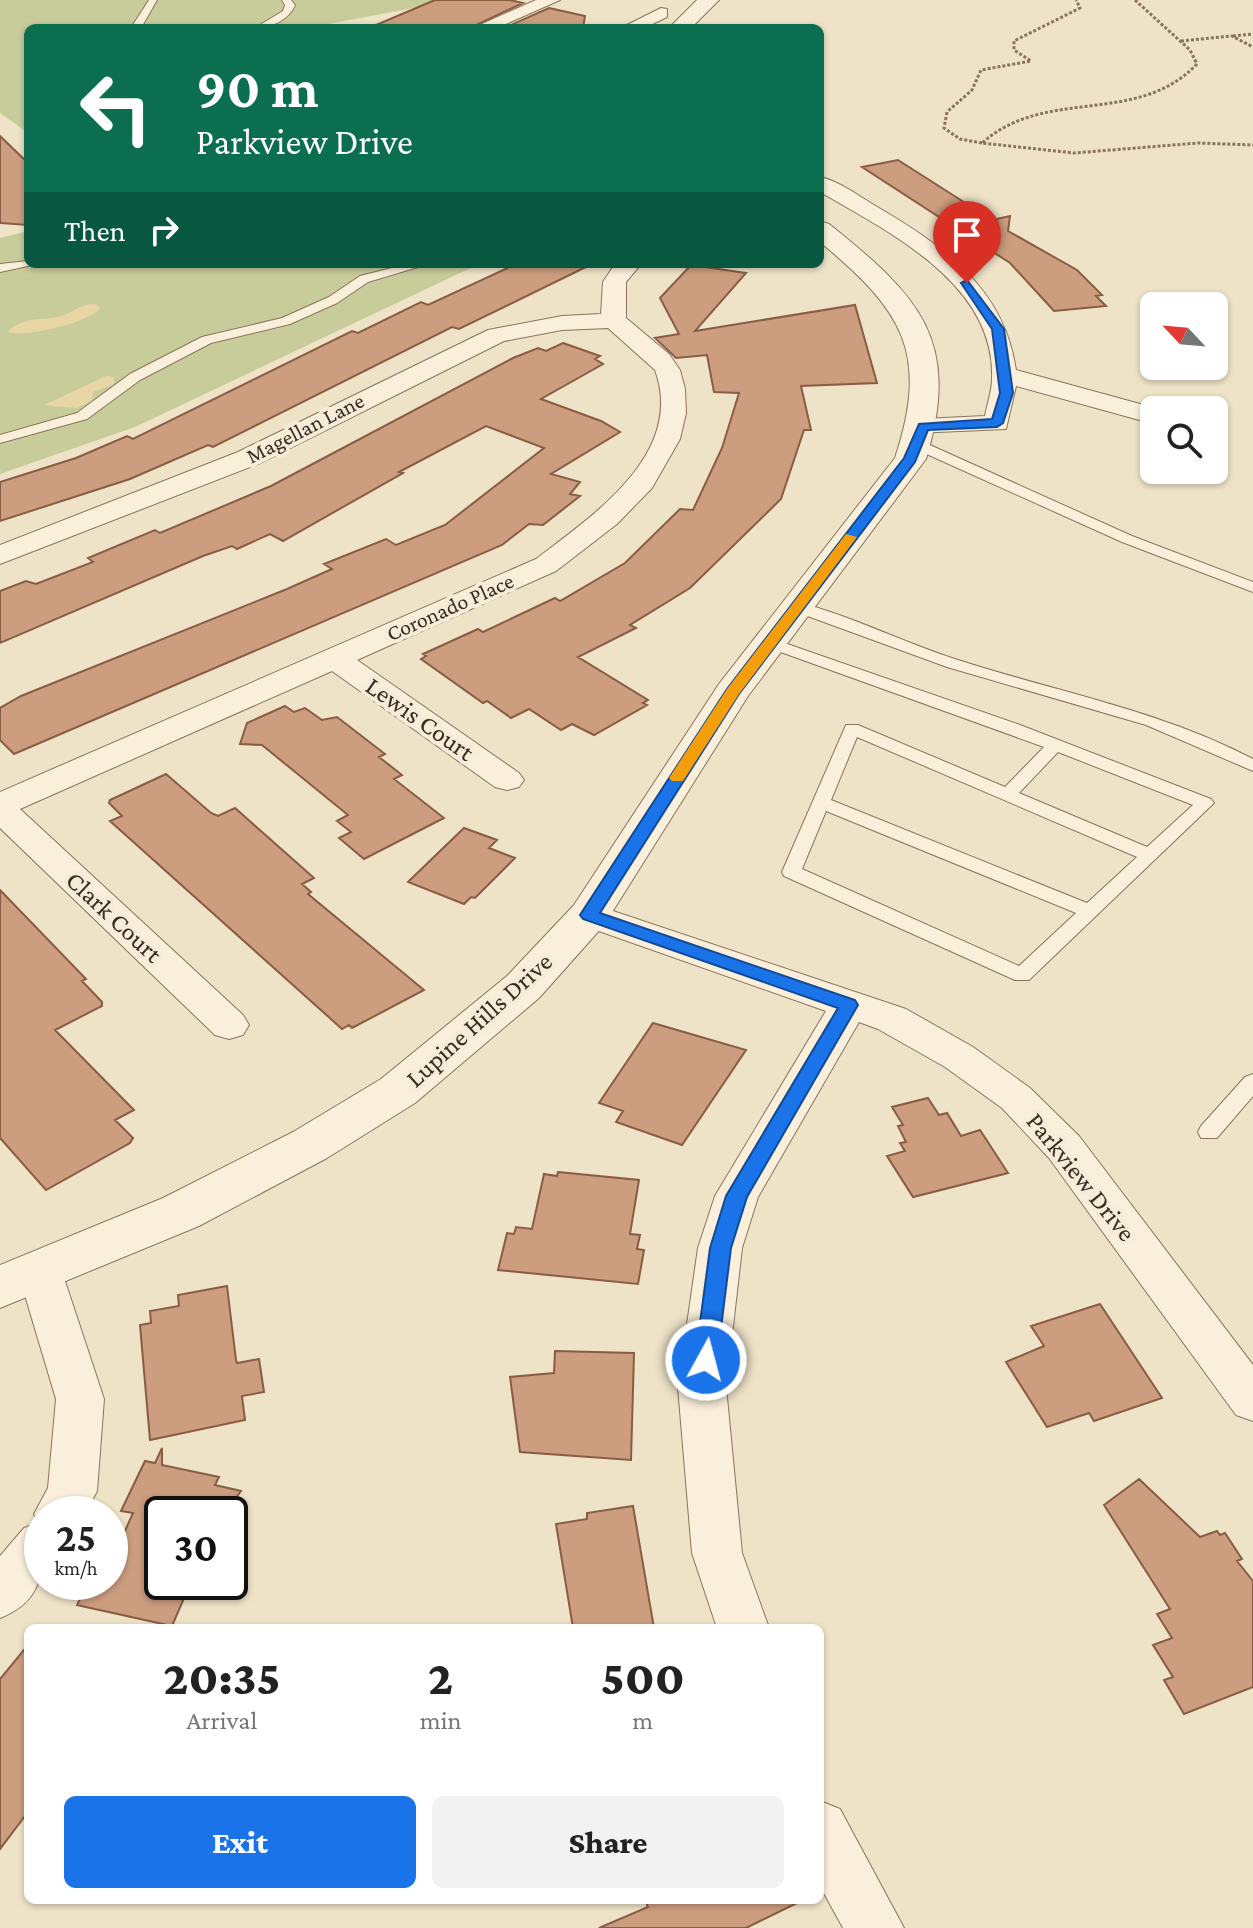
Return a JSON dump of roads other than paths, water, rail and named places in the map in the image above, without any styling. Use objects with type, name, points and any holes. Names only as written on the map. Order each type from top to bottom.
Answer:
[{"type":"street","points":[[492,24],[551,0]]},
{"type":"street","points":[[683,24],[709,0]]},
{"type":"street","points":[[638,24],[661,13]]},
{"type":"street","points":[[824,186],[941,259],[967,283],[998,329],[1007,393],[997,423],[920,435]]},
{"type":"street","name":"Lupine Hills Drive","points":[[20,1279],[181,1212],[310,1145],[398,1091],[523,987],[589,915],[732,692],[910,459],[920,435],[925,356],[906,309],[864,263],[824,232]]},
{"type":"street","points":[[614,320],[612,285],[617,272],[624,268]]},
{"type":"street","name":"Magellan Lane","points":[[0,555],[248,458],[497,335],[562,323],[614,320]]},
{"type":"street","name":"Coronado Place","points":[[0,807],[546,565],[601,523],[643,484],[669,441],[675,399],[665,365],[614,320]]},
{"type":"street","points":[[1006,375],[1140,412]]},
{"type":"street","name":"Lewis Court","points":[[334,658],[507,780]]},
{"type":"street","name":"Clark Court","points":[[0,807],[229,1025]]},
{"type":"street","name":"Parkview Drive","points":[[589,915],[892,1019],[959,1057],[1016,1098],[1064,1147],[1253,1401]]},
{"type":"street","points":[[742,1624],[717,1553],[702,1387],[720,1248],[737,1196],[849,1005]]},
{"type":"street","points":[[20,1279],[80,1399],[69,1496]]},
{"type":"street","points":[[0,1594],[24,1565]]},
{"type":"street","points":[[824,1836],[875,1928]]},
{"type":"lane","points":[[138,24],[153,0]]},
{"type":"lane","points":[[267,24],[287,13],[290,5],[286,0]]},
{"type":"lane","points":[[0,268],[24,265]]},
{"type":"lane","points":[[0,439],[82,416],[135,377],[207,340],[286,321],[333,300],[364,279],[407,268]]},
{"type":"lane","points":[[920,435],[1127,539],[1253,587]]},
{"type":"lane","points":[[797,607],[898,646],[1163,725],[1212,743],[1253,766]]},
{"type":"lane","points":[[770,643],[1055,745],[1205,803],[1022,975],[791,872],[852,729],[1149,855]]},
{"type":"lane","points":[[1007,795],[1055,745]]},
{"type":"lane","points":[[821,802],[1089,911]]},
{"type":"lane","points":[[1209,1132],[1228,1115],[1253,1082]]}]
